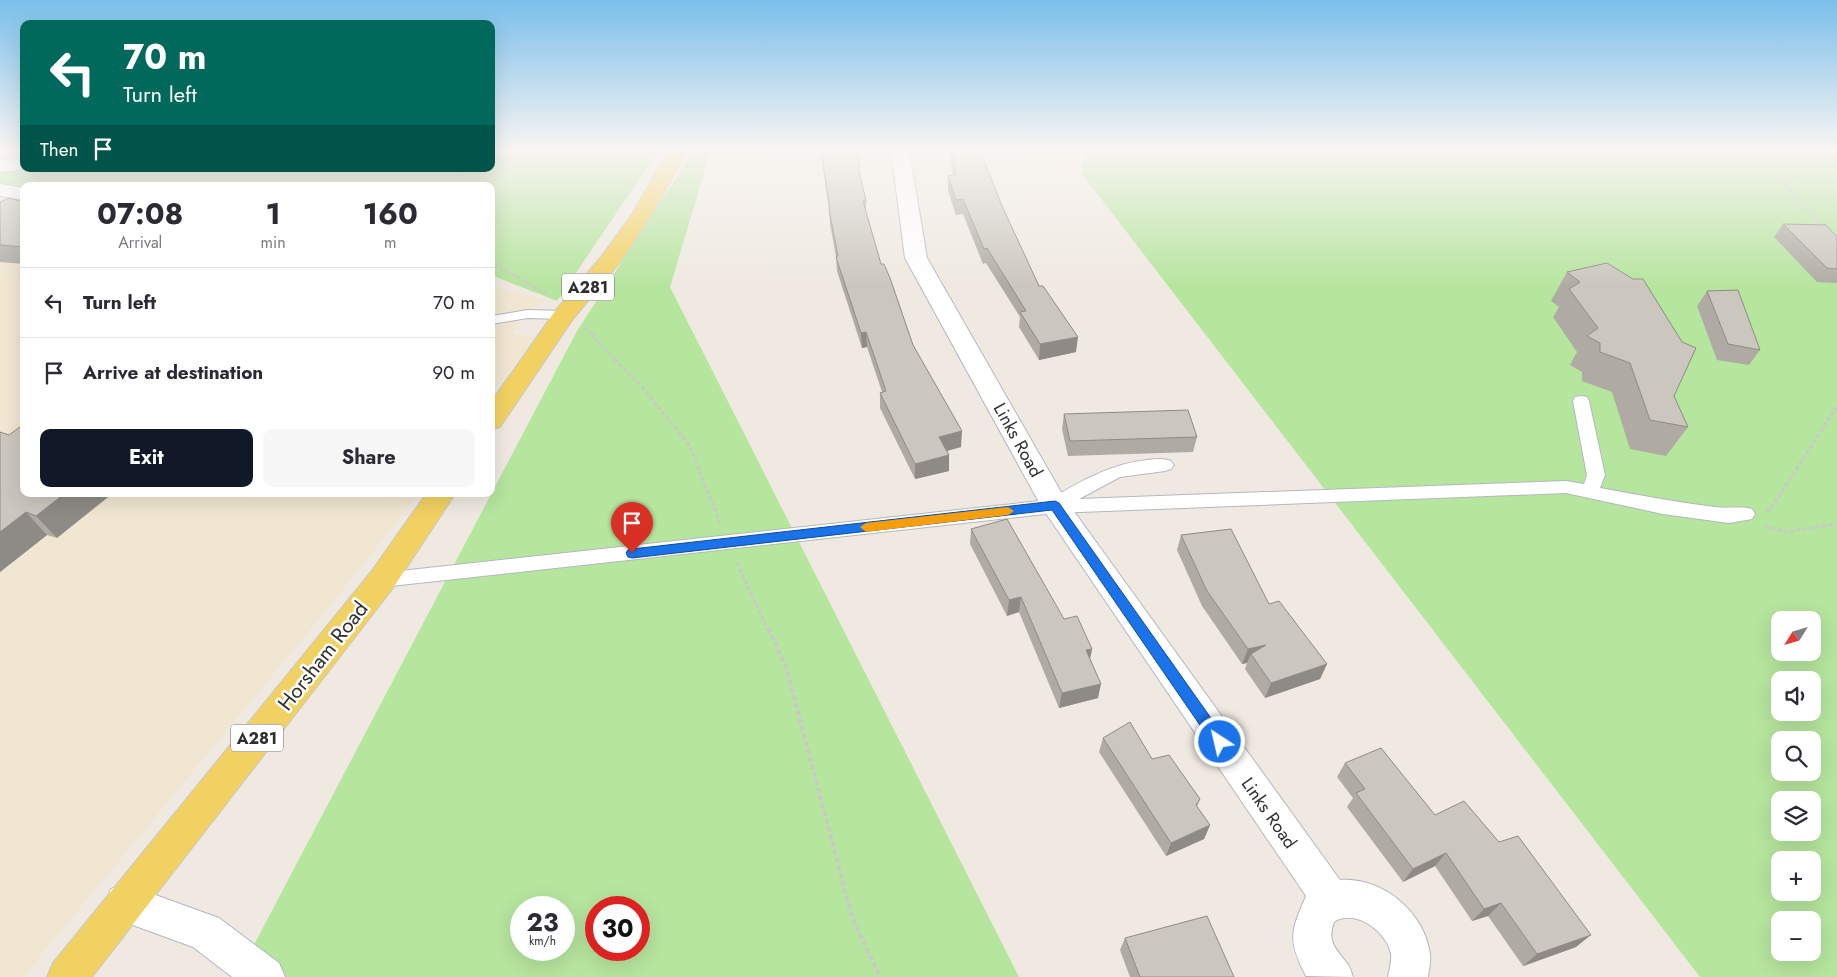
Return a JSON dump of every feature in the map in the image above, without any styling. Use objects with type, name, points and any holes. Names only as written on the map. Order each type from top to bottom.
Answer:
[{"type":"main road","name":"A281","points":[[495,415],[568,312],[609,262],[653,196]]},
{"type":"main road","name":"Horsham Road","points":[[67,977],[382,580],[439,497]]},
{"type":"street","name":"Links Road","points":[[907,196],[916,258],[1055,506],[1330,900]]},
{"type":"street","points":[[1332,977],[1315,952],[1311,935],[1313,919],[1321,907],[1330,900],[1346,897],[1363,900],[1380,908],[1392,917],[1404,933],[1411,950],[1412,967],[1408,977]]},
{"type":"street","points":[[125,904],[205,932],[265,977]]},
{"type":"lane","points":[[495,319],[528,314],[568,312]]},
{"type":"lane","points":[[1581,401],[1596,475],[1590,492]]},
{"type":"lane","points":[[1055,506],[1080,490],[1114,473],[1136,467],[1165,465]]},
{"type":"lane","points":[[382,580],[1055,506],[1566,487],[1663,507],[1737,515]]},
{"type":"path","points":[[1795,196],[1824,229]]},
{"type":"path","points":[[495,265],[568,312],[638,382],[690,446],[728,543],[786,667],[852,917],[880,977]]},
{"type":"path","points":[[1737,515],[1770,510],[1837,406]]},
{"type":"path","points":[[1737,515],[1785,532],[1837,524]]},
{"type":"shaded area","points":[[0,203],[20,206],[20,497],[417,497],[318,620],[23,977],[0,977]]},
{"type":"shaded area","points":[[495,287],[546,300],[535,309],[521,312],[512,334],[535,337],[495,391]]},
{"type":"green space","points":[[495,196],[628,196],[557,301],[495,277]]},
{"type":"green space","points":[[665,196],[697,196],[670,287],[1019,977],[237,977],[490,497],[495,497],[495,487],[577,331]]},
{"type":"green space","points":[[1099,196],[1837,196],[1837,977],[1700,977]]},
{"type":"building","points":[[828,196],[865,196],[866,201],[863,201],[881,264],[884,264],[890,278],[913,345],[962,431],[939,437],[949,455],[915,464],[880,393],[886,391],[866,332],[861,333],[836,257],[838,256]]},
{"type":"building","points":[[955,196],[998,196],[1039,286],[1043,286],[1078,337],[1040,344],[1020,312],[1026,311],[987,248],[984,249],[963,199],[956,200]]},
{"type":"building","points":[[9,198],[20,201],[20,247],[0,245],[0,202]]},
{"type":"building","points":[[1783,224],[1826,225],[1837,237],[1837,269],[1827,268]]},
{"type":"building","points":[[1607,263],[1633,279],[1643,279],[1682,342],[1696,348],[1674,396],[1688,427],[1650,420],[1630,363],[1600,352],[1600,343],[1587,336],[1598,328],[1569,289],[1580,282],[1567,272]]},
{"type":"building","points":[[1738,290],[1760,350],[1728,344],[1707,291]]},
{"type":"building","points":[[1188,410],[1197,437],[1070,441],[1064,414]]},
{"type":"building","points":[[20,427],[20,497],[60,497],[36,516],[26,512],[0,532],[0,432],[9,435]]},
{"type":"building","points":[[1007,519],[1064,619],[1077,616],[1092,649],[1086,650],[1101,684],[1062,693],[1021,597],[1009,600],[971,529]]},
{"type":"building","points":[[1231,529],[1269,604],[1279,601],[1327,664],[1271,683],[1251,654],[1266,645],[1248,649],[1207,591],[1181,535]]},
{"type":"building","points":[[1130,722],[1152,759],[1169,755],[1200,799],[1196,805],[1210,825],[1171,843],[1103,738]]},
{"type":"building","points":[[1381,748],[1435,815],[1464,801],[1499,842],[1518,836],[1591,935],[1537,954],[1501,903],[1484,909],[1446,853],[1413,869],[1356,793],[1365,789],[1345,763]]},
{"type":"building","points":[[1207,916],[1234,977],[1140,977],[1125,938]]},
{"type":"slow traffic","points":[[866,527],[1008,511]]},
{"type":"route","points":[[632,553],[1055,506],[1220,742]]}]
